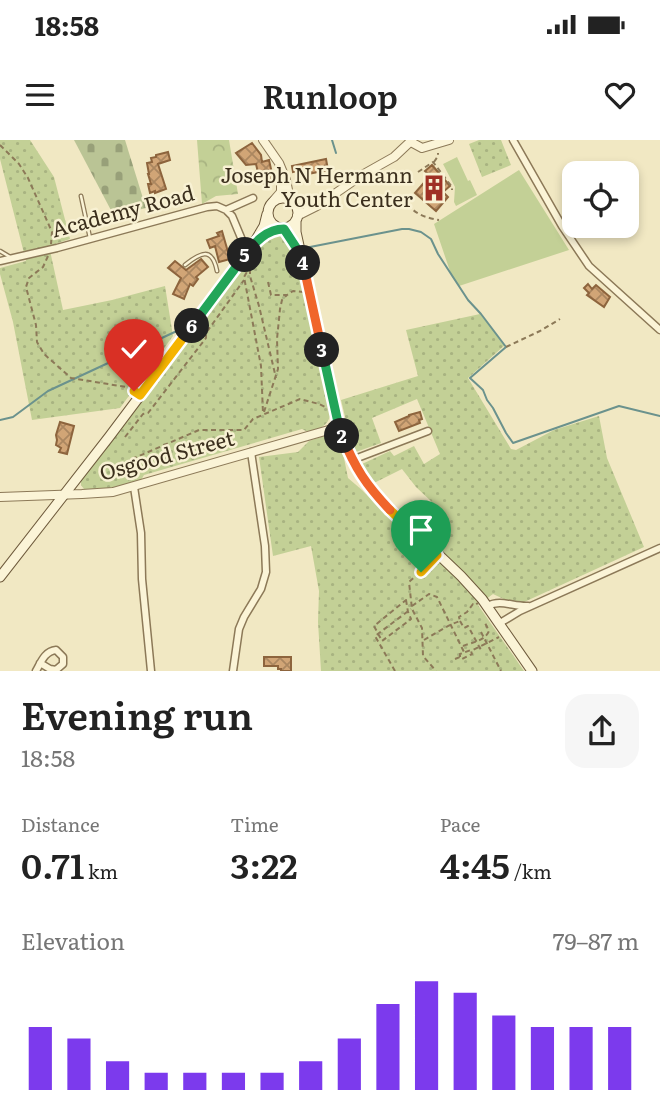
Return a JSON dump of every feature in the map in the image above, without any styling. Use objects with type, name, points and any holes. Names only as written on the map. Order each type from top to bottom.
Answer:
[{"type":"main road","points":[[0,577],[250,249],[264,226],[268,208],[274,200],[282,198],[292,201],[296,207],[296,232],[339,427],[352,460],[376,495],[461,576],[500,623],[532,671]]},
{"type":"main road","points":[[267,214],[272,225],[282,228],[301,255]]},
{"type":"main road","points":[[250,249],[266,234],[291,226],[297,218]]},
{"type":"street","points":[[264,140],[279,163],[292,201],[305,204],[323,201]]},
{"type":"street","points":[[297,218],[394,157],[411,141],[422,148],[449,140]]},
{"type":"street","points":[[513,140],[589,266],[660,330]]},
{"type":"street","points":[[274,200],[281,192],[282,171]]},
{"type":"street","name":"Academy Road","points":[[0,261],[207,207],[217,206],[226,210],[253,198]]},
{"type":"street","points":[[226,210],[250,249]]},
{"type":"street","name":"Osgood Street","points":[[0,497],[105,493],[339,427]]},
{"type":"street","points":[[352,460],[428,431]]},
{"type":"street","points":[[233,671],[239,629],[261,589],[266,572],[265,545],[251,452]]},
{"type":"street","points":[[134,486],[141,533],[142,579],[151,671]]},
{"type":"street","points":[[500,623],[512,615],[660,548]]},
{"type":"street","points":[[483,604],[536,604]]},
{"type":"street","points":[[36,671],[40,663]]},
{"type":"lane","points":[[81,196],[90,238]]},
{"type":"lane","points":[[0,251],[13,258]]},
{"type":"lane","points":[[185,265],[199,254],[207,254],[212,257],[217,271]]},
{"type":"path","points":[[0,145],[19,164],[28,178],[52,232],[51,249],[43,267],[29,278],[26,287],[36,325],[37,342],[44,354],[71,378],[126,387],[140,395]]},
{"type":"path","points":[[418,172],[430,162],[434,162],[438,153]]},
{"type":"path","points":[[434,162],[452,190]]},
{"type":"path","points":[[408,204],[412,210],[439,220]]},
{"type":"path","points":[[125,437],[143,414],[148,413],[206,338],[206,333],[258,257],[250,249]]},
{"type":"path","points":[[251,265],[250,276],[276,378]]},
{"type":"path","points":[[244,280],[261,366],[263,414]]},
{"type":"path","points":[[268,282],[271,295],[287,295]]},
{"type":"path","points":[[263,414],[278,369],[277,339],[282,300],[293,291],[304,292]]},
{"type":"path","points":[[506,347],[560,318]]},
{"type":"path","points":[[132,459],[198,430],[244,430],[253,419],[300,399],[328,409]]},
{"type":"path","points":[[436,671],[423,656],[422,628],[412,608],[409,582],[437,555]]},
{"type":"path","points":[[395,671],[375,636],[429,594],[436,597],[464,652]]},
{"type":"path","points":[[406,600],[411,619],[382,641],[378,634],[374,626],[406,600]]},
{"type":"path","points":[[481,649],[468,626],[464,628],[458,617],[467,612],[473,604],[483,604]]},
{"type":"path","points":[[423,641],[460,621]]},
{"type":"path","points":[[462,647],[484,638],[489,631],[484,621]]},
{"type":"path","points":[[481,632],[501,671]]},
{"type":"path","points":[[460,657],[460,654],[470,649],[481,649],[506,633]]},
{"type":"path","points":[[455,659],[472,654],[471,651]]},
{"type":"green space","points":[[0,140],[30,140],[54,177],[70,239],[49,246],[63,310],[165,286],[173,336],[120,408],[32,420],[13,322],[0,274],[0,268],[26,261],[0,159]]},
{"type":"green space","points":[[74,140],[125,140],[146,208],[114,216]]},
{"type":"green space","points":[[197,140],[229,140],[238,194],[216,196],[202,204]]},
{"type":"green space","points":[[479,140],[501,140],[511,165],[482,177],[469,144]]},
{"type":"green space","points":[[457,157],[477,195],[456,206],[455,187],[443,164]]},
{"type":"green space","points":[[519,170],[569,250],[459,286],[452,277],[434,224]]},
{"type":"green space","points":[[271,233],[285,237],[298,257],[331,410],[327,423],[313,431],[302,429],[144,475],[141,480],[127,484],[105,489],[84,489],[81,480],[254,250]]},
{"type":"green space","points":[[480,314],[505,345],[468,378],[511,449],[516,450],[554,430],[599,416],[607,458],[644,547],[522,603],[510,602],[493,594],[478,605],[524,671],[321,671],[319,591],[311,546],[273,556],[259,457],[298,452],[309,441],[327,435],[334,437],[344,458],[348,478],[399,528],[408,518],[434,504],[402,469],[374,483],[362,464],[390,451],[394,456],[414,446],[424,464],[440,454],[417,399],[372,418],[381,443],[356,452],[341,400],[418,376],[406,330]]},
{"type":"building","points":[[252,143],[261,155],[262,162],[269,160],[273,178],[269,179],[270,183],[264,184],[263,180],[260,181],[256,164],[246,165],[236,153]]},
{"type":"building","points":[[168,152],[170,160],[158,164],[166,189],[150,193],[147,163],[152,162],[151,158],[156,155]]},
{"type":"building","points":[[326,159],[328,170],[298,176],[297,171],[293,172],[292,166]]},
{"type":"building","name":"Joseph N Hermann Youth Center","points":[[432,165],[450,186],[443,192],[448,197],[436,211],[415,193],[430,176],[425,171]]},
{"type":"building","points":[[222,231],[230,259],[219,262],[215,246],[210,248],[207,240],[219,236],[217,233]]},
{"type":"building","points":[[201,259],[208,267],[196,277],[198,279],[193,286],[190,284],[184,299],[173,294],[181,278],[168,268],[175,261],[186,270]]},
{"type":"building","points":[[588,284],[592,289],[596,285],[610,297],[604,307],[587,295],[589,293],[584,288]]},
{"type":"building","points":[[420,412],[420,423],[399,431],[395,422]]},
{"type":"building","points":[[60,422],[74,426],[67,454],[59,452],[61,448],[56,445]]},
{"type":"building","points":[[264,657],[291,657],[291,671],[281,671],[278,666],[264,666]]},
{"type":"waterway","points":[[332,140],[336,153]]},
{"type":"waterway","points":[[310,247],[402,229],[421,232],[431,239],[468,300],[506,347],[470,378],[483,390],[513,443],[619,406],[660,416]]},
{"type":"waterway","points":[[0,420],[13,417],[48,391],[179,330]]},
{"type":"place","name":"Joseph N Hermann Youth Center","points":[[434,188]]},
{"type":"route","points":[[134,391],[140,395],[251,248],[266,234],[284,229],[301,255],[339,427],[348,452],[360,475],[376,495],[437,555],[421,572]]}]
